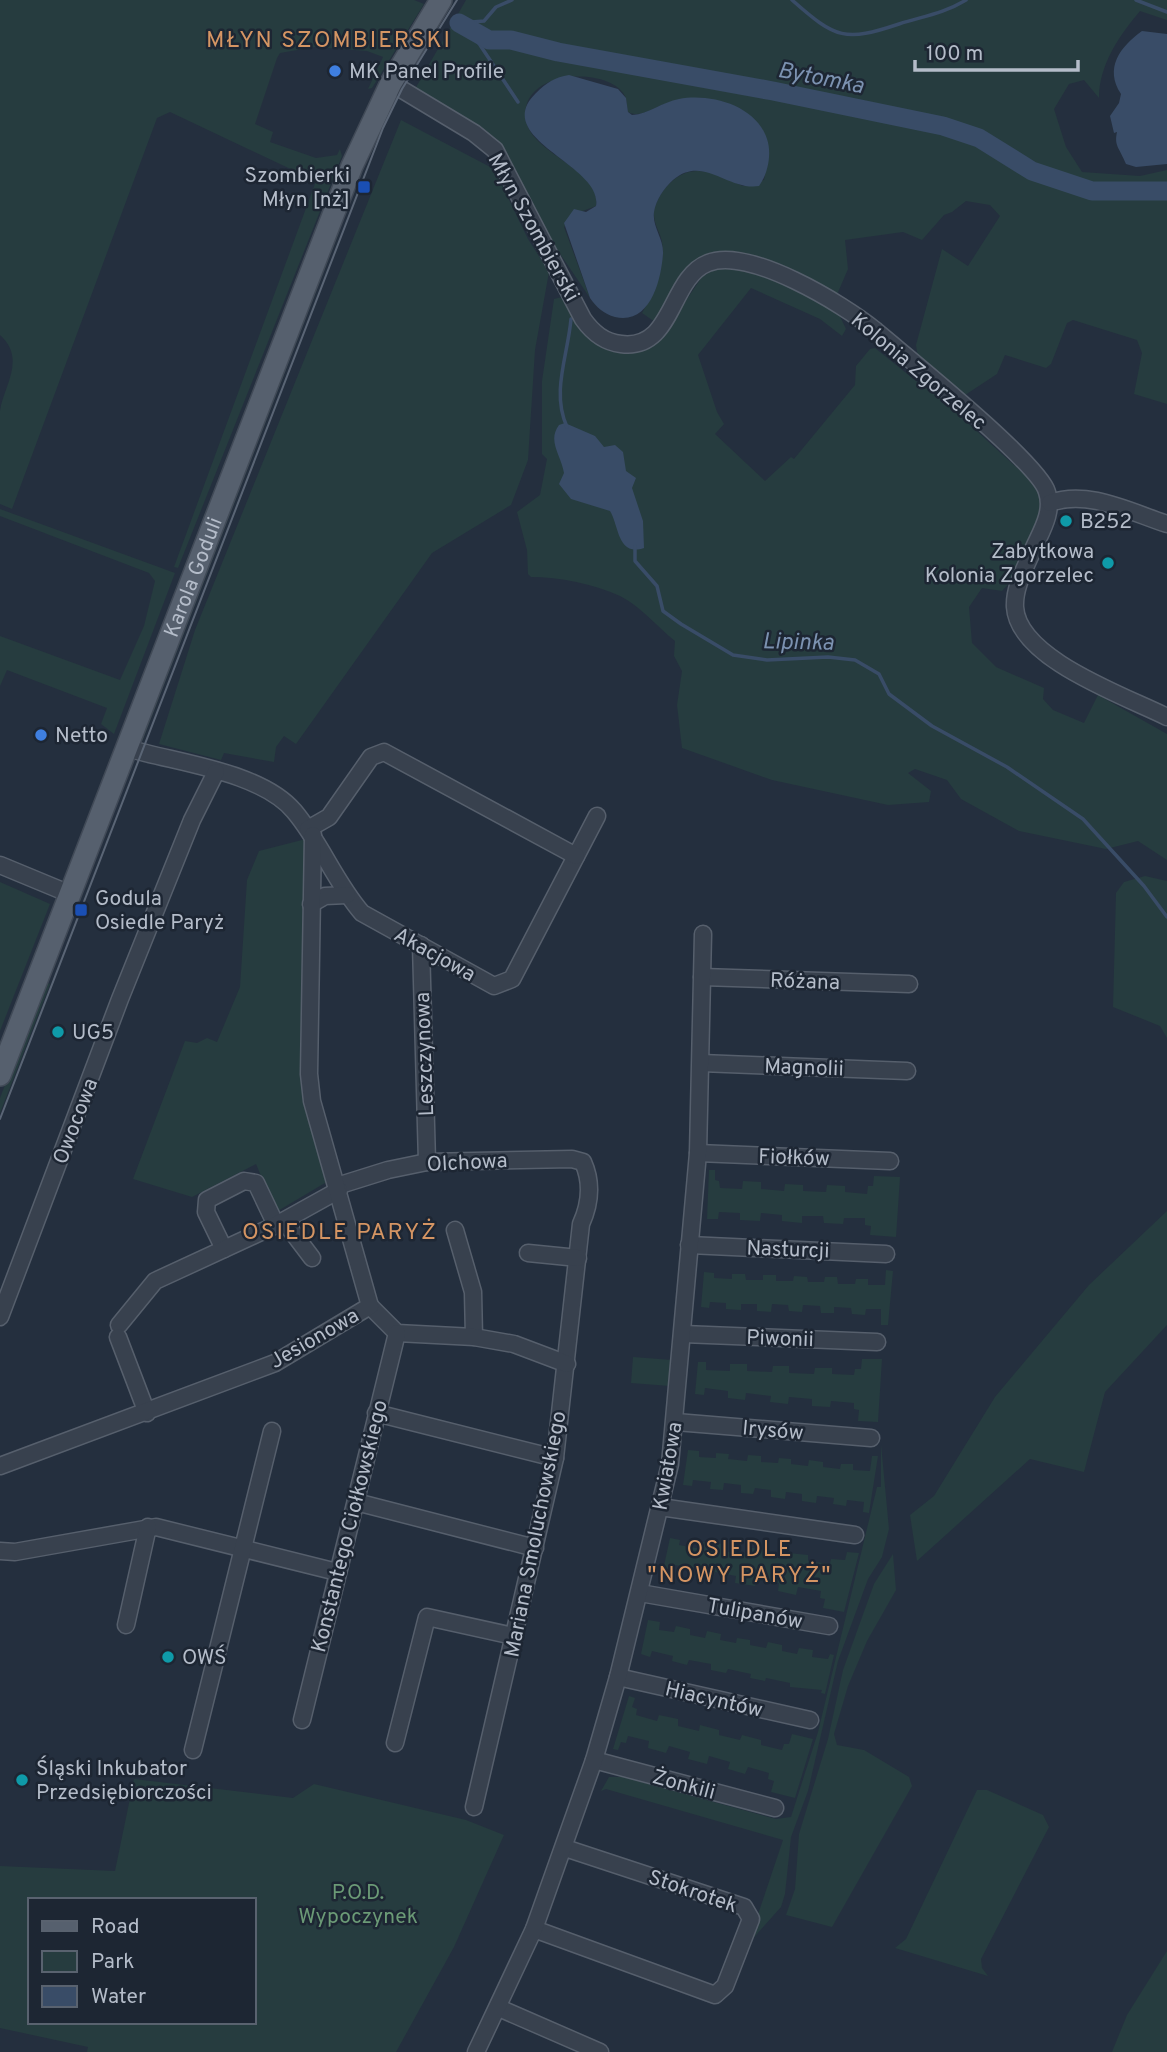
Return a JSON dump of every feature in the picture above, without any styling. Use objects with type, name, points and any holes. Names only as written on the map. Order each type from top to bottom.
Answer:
[{"type":"main road","name":"Karola Goduli","points":[[0,1075],[323,237],[364,138],[391,83],[441,0]]},
{"type":"street","name":"Młyn Szombierski","points":[[391,83],[474,133],[495,150],[589,327],[612,342],[638,343]]},
{"type":"street","name":"Kolonia Zgorzelec","points":[[638,343],[658,331],[667,320],[689,278],[699,267],[720,259],[734,259],[766,269],[843,307],[921,368],[1038,477],[1046,489],[1049,503]]},
{"type":"street","points":[[1167,524],[1086,498],[1067,497],[1049,503],[1048,516],[1015,594],[1016,615],[1021,627],[1038,649],[1167,717]]},
{"type":"street","name":"Akacjowa","points":[[127,748],[263,787],[279,797],[310,832],[347,895],[362,913],[494,986],[506,984],[512,979],[597,816]]},
{"type":"street","points":[[310,832],[329,817],[371,757],[384,752],[576,856]]},
{"type":"street","name":"Owocowa","points":[[0,1317],[6,1277],[192,820],[216,772]]},
{"type":"street","name":"Jesionowa","points":[[0,1466],[275,1363],[370,1306],[312,1101],[309,1074],[310,832]]},
{"type":"street","points":[[0,865],[70,894]]},
{"type":"street","points":[[311,904],[325,896],[347,895]]},
{"type":"street","name":"Kwiatowa","points":[[477,2052],[534,1929],[565,1848],[618,1677],[660,1507],[676,1422],[698,1153],[703,934]]},
{"type":"street","name":"Leszczynowa","points":[[421,945],[427,1162]]},
{"type":"street","name":"Różana","points":[[702,977],[909,984]]},
{"type":"street","name":"Magnolii","points":[[701,1063],[907,1072]]},
{"type":"street","name":"Fiołków","points":[[698,1153],[890,1161]]},
{"type":"street","name":"Olchowa","points":[[338,1188],[427,1162],[572,1159],[583,1162],[590,1176]]},
{"type":"street","name":"Mariana Smoluchowskiego","points":[[474,1807],[509,1668],[513,1636],[555,1458],[590,1176]]},
{"type":"street","points":[[224,1249],[206,1212],[207,1200],[244,1181],[256,1183],[280,1223],[312,1258]]},
{"type":"street","points":[[147,1413],[119,1331],[155,1281],[280,1223],[338,1188]]},
{"type":"street","points":[[455,1230],[473,1292],[474,1337]]},
{"type":"street","name":"Nasturcji","points":[[689,1245],[886,1254]]},
{"type":"street","points":[[528,1253],[578,1258]]},
{"type":"street","points":[[370,1306],[397,1333],[474,1337],[514,1344],[567,1364]]},
{"type":"street","name":"Konstantego Ciołkowskiego","points":[[302,1720],[397,1333]]},
{"type":"street","name":"Piwonii","points":[[683,1334],[877,1342]]},
{"type":"street","points":[[376,1413],[555,1458]]},
{"type":"street","name":"Irysów","points":[[676,1422],[871,1438]]},
{"type":"street","points":[[194,1750],[272,1431]]},
{"type":"street","points":[[356,1502],[535,1548]]},
{"type":"street","points":[[660,1507],[855,1535]]},
{"type":"street","points":[[125,1625],[148,1527]]},
{"type":"street","points":[[0,1551],[15,1552],[148,1527],[179,1531],[337,1572]]},
{"type":"street","name":"Tulipanów","points":[[640,1593],[830,1626]]},
{"type":"street","points":[[395,1743],[427,1617],[513,1636]]},
{"type":"street","name":"Hiacyntów","points":[[618,1677],[810,1720]]},
{"type":"street","name":"Żonkili","points":[[594,1760],[775,1808]]},
{"type":"street","name":"Stokrotek","points":[[534,1929],[715,1995],[725,1986],[751,1919],[744,1907],[565,1848]]},
{"type":"street","points":[[499,2008],[600,2052]]},
{"type":"green space","points":[[0,0],[414,0],[424,4],[372,88],[368,89],[383,57],[367,51],[315,47],[280,53],[277,58],[255,124],[273,132],[270,142],[316,158],[337,155],[340,149],[342,156],[178,568],[174,567],[316,181],[170,112],[157,118],[12,509],[0,504],[0,411],[13,363],[8,344],[0,335]]},
{"type":"green space","points":[[466,0],[1167,0],[1167,20],[1140,11],[1125,31],[1106,63],[1099,98],[1084,80],[1069,84],[1054,109],[1066,147],[1082,172],[1140,176],[1167,170],[1167,404],[1134,394],[1142,353],[1137,340],[1073,320],[1067,323],[1051,364],[1046,368],[1005,355],[997,374],[962,397],[918,357],[916,345],[942,249],[968,266],[1000,216],[990,205],[966,201],[944,215],[922,240],[903,232],[845,240],[848,269],[836,297],[746,256],[710,254],[696,260],[684,273],[655,322],[642,313],[654,288],[662,261],[662,242],[654,216],[662,193],[669,184],[687,172],[715,174],[743,186],[764,180],[769,152],[664,104],[632,114],[628,112],[625,96],[617,87],[590,77],[574,77],[543,85],[532,94],[526,107],[526,123],[533,136],[545,148],[587,180],[595,192],[596,206],[580,212],[564,227],[590,298],[548,236],[497,139],[415,89]]},
{"type":"green space","points":[[401,120],[494,169],[528,239],[549,272],[535,350],[528,460],[511,505],[432,553],[296,744],[284,736],[276,747],[274,762],[224,753],[221,760],[159,744],[195,630]]},
{"type":"green space","points":[[337,225],[341,227],[142,742],[140,738]]},
{"type":"green space","points":[[736,267],[757,272],[837,310],[846,329],[842,336],[820,319],[751,288],[698,355],[717,412],[724,424],[715,434],[765,481],[791,457],[794,459],[855,385],[856,366],[870,349],[875,348],[935,393],[1037,486],[1042,513],[1015,577],[1002,591],[982,588],[969,607],[972,643],[996,667],[1044,688],[1043,699],[1053,710],[1084,723],[1098,695],[1167,734],[1167,860],[1138,841],[1106,849],[1019,831],[961,799],[947,780],[915,769],[908,773],[931,791],[929,802],[888,805],[772,780],[682,748],[677,705],[682,671],[674,656],[675,641],[642,611],[620,596],[588,585],[531,577],[528,574],[527,550],[517,512],[540,495],[547,459],[542,454],[542,381],[554,299],[562,297],[578,326],[596,343],[626,346],[661,337],[702,277],[717,268]]},
{"type":"green space","points":[[0,509],[175,573],[114,734],[101,724],[107,708],[7,670],[0,686],[0,636],[120,680],[144,626],[155,581],[149,573],[0,516]]},
{"type":"green space","points":[[306,839],[305,991],[330,1180],[276,1212],[256,1164],[192,1197],[133,1179],[185,1041],[197,1043],[207,1038],[217,1042],[240,987],[247,880],[259,851]]},
{"type":"green space","points":[[1145,876],[1167,881],[1167,1038],[1160,1026],[1113,1007],[1116,893],[1124,882]]},
{"type":"green space","points":[[0,882],[50,904],[0,1031]]},
{"type":"green space","points":[[45,982],[50,984],[0,1113],[0,1098]]},
{"type":"green space","points":[[709,1170],[715,1170],[715,1180],[719,1181],[720,1188],[742,1189],[743,1181],[761,1182],[761,1189],[784,1191],[785,1184],[803,1185],[803,1191],[826,1192],[827,1185],[845,1186],[845,1192],[867,1194],[868,1186],[873,1186],[874,1176],[900,1177],[896,1237],[870,1235],[871,1226],[865,1225],[865,1218],[844,1218],[843,1224],[824,1223],[823,1216],[802,1216],[802,1223],[782,1221],[782,1215],[761,1213],[760,1221],[740,1220],[740,1213],[719,1212],[718,1219],[707,1219]]},
{"type":"green space","points":[[1167,1211],[1167,1325],[1105,1392],[1084,1472],[1030,1459],[917,1561],[910,1515],[934,1496],[995,1397],[1089,1285]]},
{"type":"green space","points":[[886,1270],[893,1271],[888,1325],[881,1325],[881,1309],[866,1309],[865,1315],[852,1314],[851,1308],[834,1307],[834,1313],[821,1313],[820,1306],[803,1305],[802,1312],[789,1311],[788,1305],[772,1304],[771,1312],[757,1311],[757,1304],[741,1304],[741,1310],[726,1309],[726,1303],[710,1302],[709,1308],[701,1307],[704,1272],[714,1273],[714,1278],[732,1279],[732,1274],[745,1274],[746,1280],[763,1280],[763,1275],[776,1275],[776,1281],[793,1281],[794,1276],[807,1277],[808,1282],[824,1282],[825,1277],[837,1277],[838,1284],[855,1284],[856,1279],[868,1279],[868,1285],[885,1285]]},
{"type":"green space","points":[[633,1357],[672,1360],[670,1386],[631,1383]]},
{"type":"green space","points":[[862,1359],[882,1359],[878,1422],[858,1421],[859,1410],[854,1409],[854,1403],[831,1401],[830,1407],[812,1406],[812,1399],[789,1397],[788,1404],[770,1402],[771,1396],[746,1393],[745,1400],[728,1398],[728,1391],[705,1388],[704,1395],[695,1394],[698,1362],[706,1362],[706,1370],[730,1371],[730,1364],[747,1364],[747,1371],[772,1372],[773,1366],[789,1366],[789,1373],[814,1374],[815,1368],[832,1368],[832,1374],[854,1375],[855,1369],[861,1369]]},
{"type":"green space","points":[[881,1444],[889,1529],[882,1557],[868,1579],[838,1661],[808,1791],[791,1837],[785,1894],[781,1907],[748,1944],[783,1840],[606,1789],[601,1791],[609,1777],[623,1777],[776,1819],[791,1817],[818,1732],[877,1487],[881,1487]]},
{"type":"green space","points":[[688,1450],[699,1451],[699,1457],[716,1458],[716,1453],[729,1454],[728,1459],[747,1461],[748,1455],[761,1456],[761,1462],[778,1463],[779,1458],[791,1459],[791,1464],[808,1466],[809,1460],[823,1462],[823,1467],[840,1469],[841,1464],[853,1464],[853,1470],[870,1471],[872,1456],[878,1456],[869,1513],[863,1512],[864,1502],[847,1500],[846,1506],[833,1504],[834,1498],[817,1496],[816,1503],[802,1501],[802,1494],[786,1492],[785,1499],[771,1497],[771,1490],[755,1488],[753,1494],[741,1493],[741,1485],[724,1483],[723,1490],[710,1489],[711,1482],[693,1480],[692,1486],[683,1485]]},
{"type":"green space","points":[[670,1538],[680,1540],[679,1545],[702,1549],[703,1542],[723,1544],[722,1551],[745,1554],[746,1547],[765,1550],[765,1556],[787,1559],[788,1553],[808,1555],[808,1561],[830,1564],[831,1559],[845,1560],[847,1552],[859,1553],[844,1612],[823,1608],[825,1599],[820,1598],[821,1591],[798,1587],[796,1595],[778,1591],[779,1583],[757,1580],[755,1586],[735,1583],[736,1576],[715,1572],[713,1579],[695,1576],[696,1568],[674,1565],[672,1572],[663,1570]]},
{"type":"green space","points":[[893,1554],[896,1590],[867,1641],[848,1686],[834,1734],[837,1745],[864,1750],[909,1777],[912,1786],[832,1927],[786,1915],[795,1889],[799,1834],[828,1739],[843,1670],[874,1584]]},
{"type":"green space","points":[[648,1620],[660,1622],[659,1630],[674,1632],[676,1626],[690,1629],[690,1635],[705,1638],[707,1631],[721,1634],[720,1640],[736,1643],[737,1638],[750,1640],[750,1645],[766,1648],[768,1642],[782,1645],[782,1651],[797,1654],[799,1648],[813,1650],[812,1657],[828,1659],[830,1654],[834,1655],[825,1694],[821,1693],[822,1690],[790,1687],[790,1683],[750,1678],[751,1674],[728,1669],[726,1673],[711,1670],[711,1664],[689,1660],[687,1665],[672,1661],[673,1656],[652,1651],[650,1657],[641,1654]]},
{"type":"green space","points":[[629,1696],[635,1698],[632,1707],[637,1709],[636,1715],[657,1721],[659,1715],[678,1719],[678,1726],[699,1731],[700,1725],[719,1730],[719,1735],[740,1740],[742,1735],[761,1740],[761,1745],[782,1750],[784,1744],[789,1744],[792,1734],[813,1739],[795,1798],[771,1792],[774,1781],[768,1779],[769,1773],[748,1767],[745,1774],[728,1769],[730,1762],[709,1756],[707,1764],[688,1759],[690,1752],[669,1746],[666,1753],[648,1748],[649,1741],[628,1736],[626,1743],[621,1742],[618,1750],[613,1749]]},
{"type":"green space","name":"P.O.D. Wypoczynek","points":[[134,1779],[293,1798],[314,1784],[466,1820],[504,1835],[454,1947],[396,2052],[87,2052],[88,2047],[0,2028],[0,1866],[115,1871]]},
{"type":"green space","points":[[977,1790],[987,1790],[1043,1815],[1049,1827],[981,1959],[982,1968],[988,1976],[895,1948],[906,1939]]},
{"type":"green space","points":[[1167,1951],[1167,2052],[1112,2052],[1127,2015]]},
{"type":"water","points":[[1142,31],[1167,34],[1167,164],[1136,167],[1126,164],[1117,144],[1117,132],[1114,133],[1110,116],[1119,103],[1121,94],[1114,75],[1117,59],[1127,44]]},
{"type":"water","points":[[569,75],[618,89],[626,98],[628,112],[632,115],[673,101],[691,98],[718,100],[753,118],[767,139],[768,163],[759,186],[737,184],[695,171],[684,173],[667,187],[654,212],[662,243],[660,276],[645,308],[627,318],[607,314],[590,298],[564,223],[574,209],[586,212],[596,206],[594,191],[568,164],[536,138],[527,124],[525,109],[536,93],[551,81]]},
{"type":"water","points":[[565,423],[595,436],[604,447],[615,445],[623,452],[626,471],[636,478],[632,488],[643,521],[644,548],[635,550],[624,544],[610,511],[571,499],[559,484],[564,473],[554,437],[559,425]]},
{"type":"waterway","points":[[459,23],[484,21],[496,7],[512,0]]},
{"type":"waterway","points":[[792,0],[820,23],[853,35],[881,30],[933,14],[966,0]]},
{"type":"waterway","points":[[1136,0],[1167,12]]},
{"type":"waterway","name":"Bytomka","points":[[459,23],[489,40],[511,40],[558,52],[773,91],[943,126],[979,138],[1032,171],[1092,191],[1167,191]]},
{"type":"waterway","name":"Lipinka","points":[[472,33],[518,102]]},
{"type":"waterway","name":"Lipinka","points":[[567,427],[562,414],[560,387],[571,319]]},
{"type":"waterway","name":"Lipinka","points":[[635,546],[635,561],[657,586],[663,611],[681,624],[733,655],[767,660],[828,657],[855,660],[879,674],[889,694],[932,726],[1007,767],[1083,819],[1144,886],[1167,917]]},
{"type":"tram line","points":[[0,1119],[383,128],[402,89],[457,0]]},
{"type":"place","name":"MK Panel Profile","points":[[335,71]]},
{"type":"place","name":"Szombierki Młyn [nż]","points":[[364,187]]},
{"type":"place","name":"B252","points":[[1066,521]]},
{"type":"place","name":"Zabytkowa Kolonia Zgorzelec","points":[[1108,563]]},
{"type":"place","name":"Netto","points":[[41,735]]},
{"type":"place","name":"Godula Osiedle Paryż","points":[[81,910]]},
{"type":"place","name":"UG5","points":[[58,1032]]},
{"type":"place","name":"OWŚ","points":[[168,1657]]},
{"type":"place","name":"Śląski Inkubator Przedsiębiorczości","points":[[22,1780]]},
{"type":"district","name":"MŁYN SZOMBIERSKI","points":[[329,39]]},
{"type":"district","name":"OSIEDLE PARYŻ","points":[[340,1231]]},
{"type":"district","name":"OSIEDLE \"NOWY PARYŻ\"","points":[[740,1561]]}]
